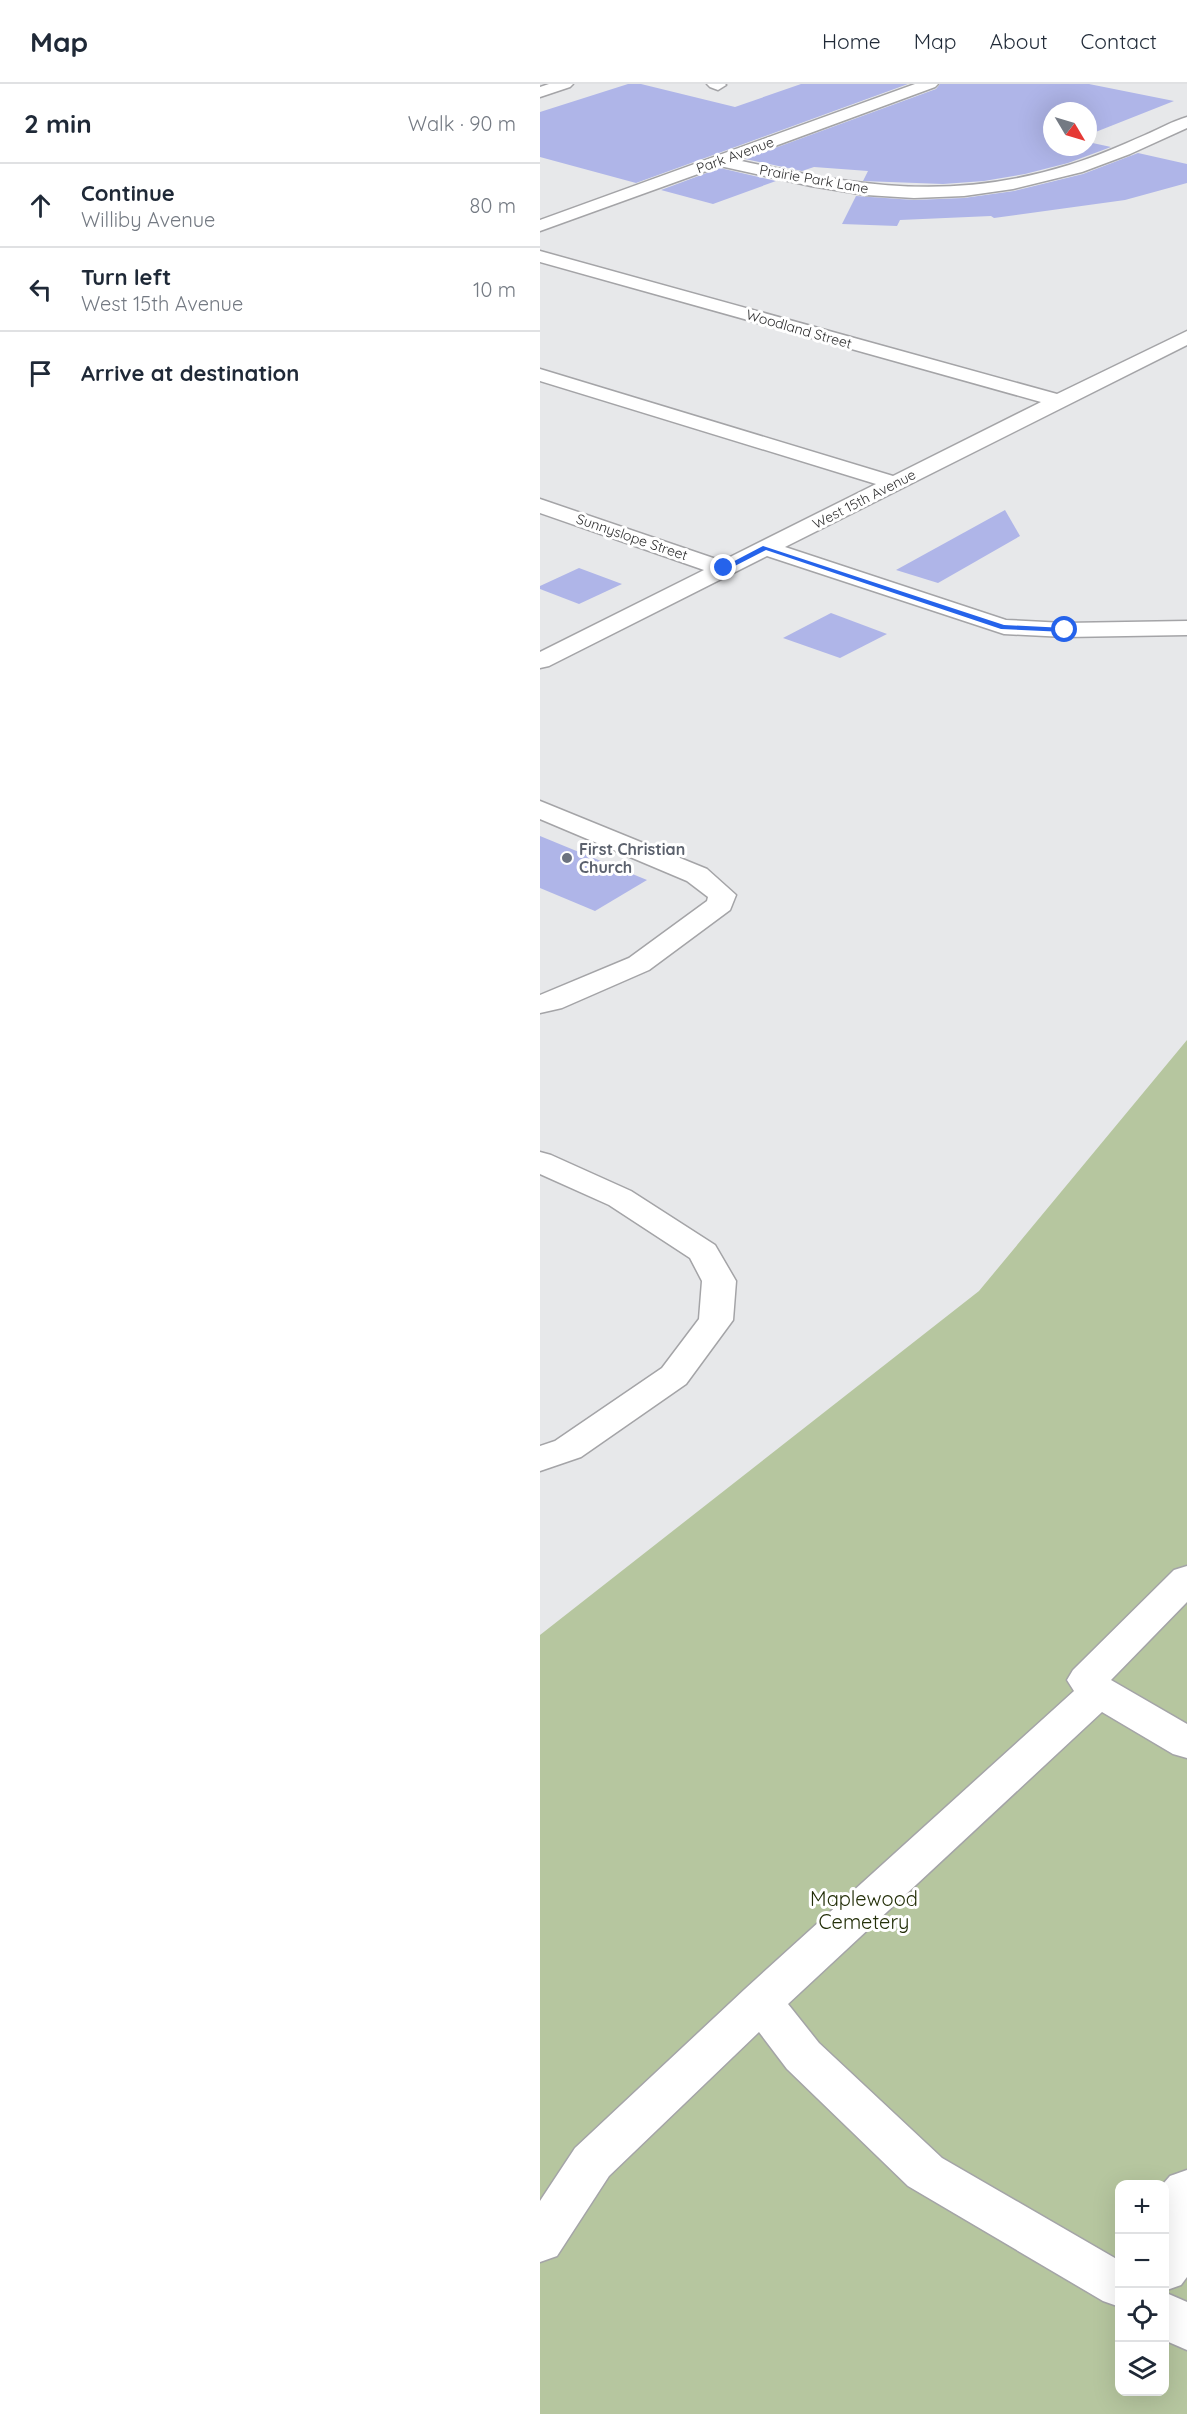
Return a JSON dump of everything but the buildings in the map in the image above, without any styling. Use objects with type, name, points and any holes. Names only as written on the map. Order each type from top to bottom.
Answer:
[{"type":"street","points":[[540,92],[565,84]]},
{"type":"street","name":"Park Avenue","points":[[540,226],[930,84]]},
{"type":"street","name":"Prairie Park Lane","points":[[719,161],[866,190],[970,189],[1021,182],[1060,173],[1110,156],[1187,123]]},
{"type":"street","name":"Woodland Street","points":[[540,256],[1058,401]]},
{"type":"street","name":"West 15th Avenue","points":[[540,661],[1187,337]]},
{"type":"street","points":[[540,375],[894,483]]},
{"type":"street","name":"Sunnyslope Street","points":[[540,506],[724,568]]},
{"type":"street","points":[[766,548],[1004,627],[1065,630],[1187,628]]},
{"type":"street","points":[[540,809],[697,875],[723,895],[720,904],[639,964],[552,1002],[540,1004]]},
{"type":"street","points":[[540,1162],[620,1198],[703,1251],[719,1281],[716,1320],[674,1376],[568,1449],[540,1460]]},
{"type":"street","points":[[1187,1579],[1087,1680],[1099,1692],[1187,1743]]},
{"type":"street","points":[[540,2241],[592,2162],[761,2002],[1099,1692]]},
{"type":"street","points":[[761,2002],[803,2056],[925,2172],[1115,2284]]},
{"type":"street","points":[[1169,2264],[1174,2257],[1174,2207],[1187,2190]]},
{"type":"street","points":[[1169,2317],[1187,2328]]},
{"type":"green space","name":"Maplewood Cemetery","points":[[1187,1040],[1187,2414],[540,2414],[540,1635],[979,1291]]},
{"type":"place","name":"First Christian Church","points":[[567,858]]},
{"type":"route","points":[[724,568],[766,548],[1004,627],[1065,630]]}]
